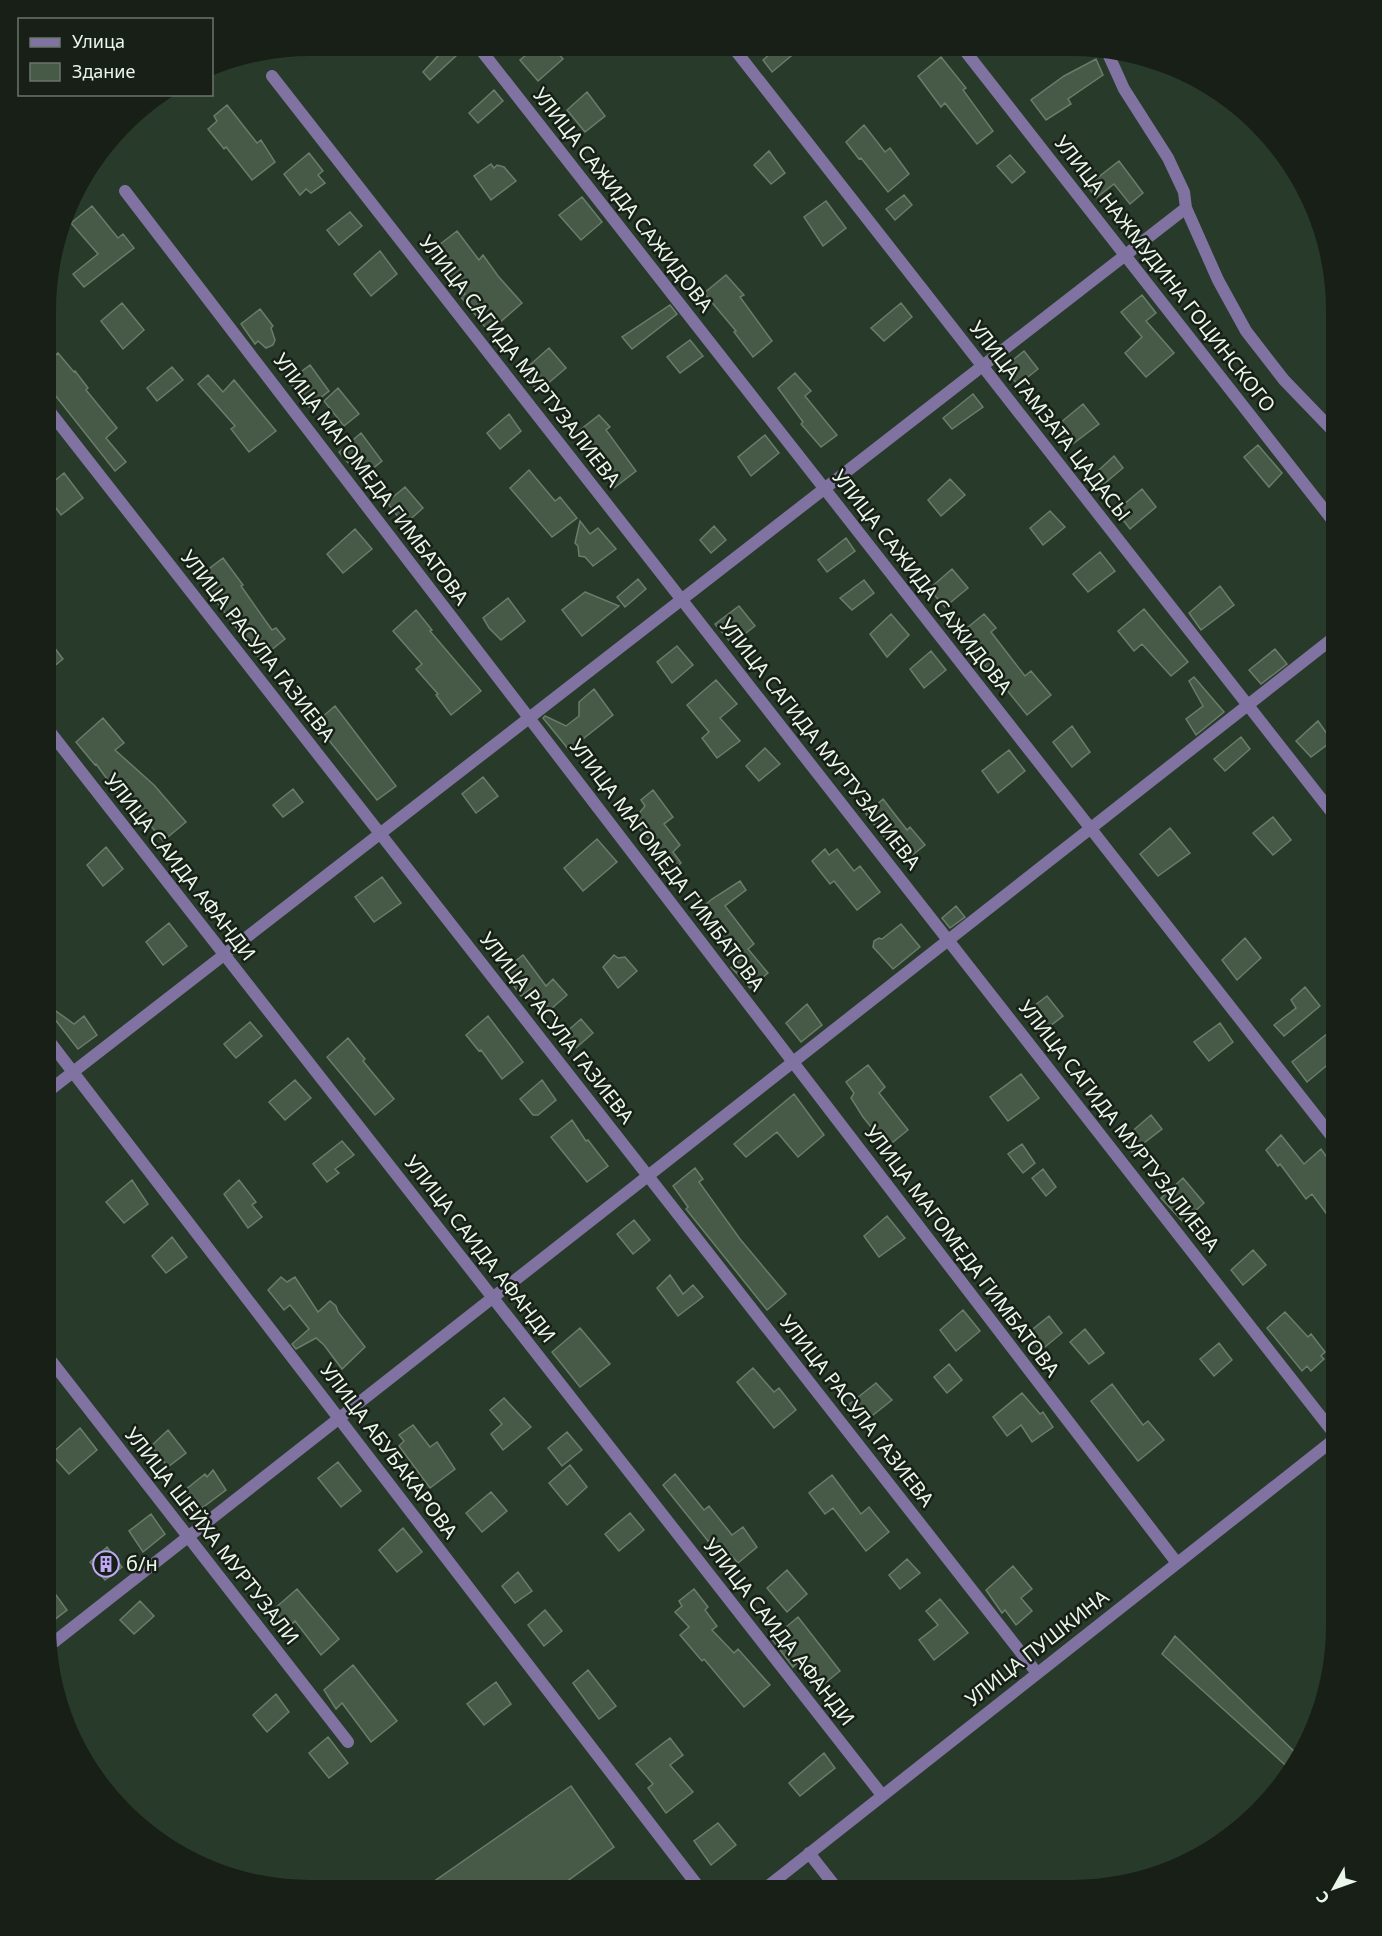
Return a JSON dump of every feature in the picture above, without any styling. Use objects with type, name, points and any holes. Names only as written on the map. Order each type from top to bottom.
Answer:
[{"type":"street","name":"УЛИЦА САЖИДА САЖИДОВА","points":[[486,56],[1326,1129]]},
{"type":"street","name":"УЛИЦА ГАМЗАТА ЦАДАСЫ","points":[[740,56],[1326,805]]},
{"type":"street","name":"УЛИЦА НАЖМУДИНА ГОЦИНСКОГО","points":[[969,56],[1326,512]]},
{"type":"street","points":[[1110,59],[1124,89],[1168,158],[1184,192],[1186,208],[1218,280],[1246,331],[1284,380],[1326,424]]},
{"type":"street","name":"УЛИЦА САГИДА МУРТУЗАЛИЕВА","points":[[272,76],[1326,1424]]},
{"type":"street","name":"УЛИЦА МАГОМЕДА ГИМБАТОВА","points":[[125,191],[1177,1563]]},
{"type":"street","points":[[56,1085],[1186,208]]},
{"type":"street","name":"УЛИЦА РАСУЛА ГАЗИЕВА","points":[[56,420],[1037,1673]]},
{"type":"street","points":[[56,1641],[1326,644]]},
{"type":"street","name":"УЛИЦА САИДА АФАНДИ","points":[[56,741],[882,1795]]},
{"type":"street","name":"УЛИЦА АБУБАКАРОВА","points":[[56,1050],[692,1880]]},
{"type":"street","name":"УЛИЦА ШЕЙХА МУРТУЗАЛИ","points":[[56,1367],[348,1742]]},
{"type":"street","name":"УЛИЦА ПУШКИНА","points":[[776,1880],[1326,1445]]},
{"type":"street","points":[[809,1853],[830,1880]]},
{"type":"building","points":[[438,56],[456,56],[430,80],[423,72]]},
{"type":"building","points":[[525,56],[560,56],[563,59],[538,81],[520,60]]},
{"type":"building","points":[[768,56],[791,56],[772,72],[763,60]]},
{"type":"building","points":[[941,57],[966,88],[963,90],[993,131],[977,144],[945,103],[941,107],[918,76]]},
{"type":"building","points":[[1096,59],[1103,75],[1068,99],[1071,104],[1046,120],[1031,100],[1064,76]]},
{"type":"building","points":[[494,90],[503,101],[478,123],[469,113]]},
{"type":"building","points":[[587,92],[605,116],[585,132],[567,110]]},
{"type":"building","points":[[227,105],[257,143],[261,140],[275,162],[252,180],[226,147],[224,149],[208,129],[217,121],[214,116]]},
{"type":"building","points":[[864,125],[885,152],[890,148],[909,174],[888,192],[846,142]]},
{"type":"building","points":[[769,151],[785,173],[771,184],[754,165]]},
{"type":"building","points":[[309,153],[323,171],[318,175],[325,183],[311,193],[306,189],[300,195],[284,174]]},
{"type":"building","points":[[1010,155],[1025,172],[1012,183],[997,166]]},
{"type":"building","points":[[1119,161],[1143,193],[1130,204],[1114,184],[1096,198],[1087,186]]},
{"type":"building","points":[[491,164],[494,168],[497,165],[504,167],[516,181],[491,200],[474,176]]},
{"type":"building","points":[[904,195],[912,205],[895,220],[886,209]]},
{"type":"building","points":[[582,197],[602,222],[581,240],[559,215]]},
{"type":"building","points":[[826,201],[846,228],[823,246],[804,217]]},
{"type":"building","points":[[92,206],[118,238],[123,234],[134,248],[84,287],[73,274],[98,254],[71,223]]},
{"type":"building","points":[[350,212],[362,226],[339,245],[327,230]]},
{"type":"building","points":[[457,231],[479,260],[483,255],[522,303],[489,332],[461,297],[465,294],[430,252]]},
{"type":"building","points":[[380,251],[397,274],[371,296],[354,274]]},
{"type":"building","points":[[726,275],[744,295],[740,297],[772,341],[753,357],[734,332],[736,331],[704,293]]},
{"type":"building","points":[[1142,295],[1156,313],[1146,321],[1174,353],[1146,377],[1125,353],[1142,337],[1121,312]]},
{"type":"building","points":[[122,303],[144,330],[123,349],[101,321]]},
{"type":"building","points":[[901,303],[912,317],[884,341],[871,328]]},
{"type":"building","points":[[670,305],[677,314],[632,349],[622,337]]},
{"type":"building","points":[[260,309],[273,326],[271,328],[275,340],[273,345],[266,348],[258,341],[255,344],[241,324]]},
{"type":"building","points":[[690,340],[703,356],[680,373],[667,357]]},
{"type":"building","points":[[549,348],[566,368],[538,392],[523,371]]},
{"type":"building","points":[[1024,351],[1038,369],[1018,385],[1003,368]]},
{"type":"building","points":[[58,353],[75,371],[88,388],[86,390],[117,428],[106,438],[126,462],[115,471],[56,396],[56,355]]},
{"type":"building","points":[[310,365],[329,391],[309,407],[289,381]]},
{"type":"building","points":[[172,367],[183,380],[157,401],[147,388]]},
{"type":"building","points":[[795,373],[811,391],[805,396],[837,435],[821,447],[801,424],[803,422],[778,388]]},
{"type":"building","points":[[208,375],[223,392],[234,380],[276,431],[249,452],[231,429],[235,426],[198,384]]},
{"type":"building","points":[[338,388],[359,414],[344,426],[324,401]]},
{"type":"building","points":[[973,394],[983,407],[952,429],[943,418]]},
{"type":"building","points":[[1083,404],[1099,424],[1070,446],[1054,428]]},
{"type":"building","points":[[509,414],[521,431],[500,449],[487,433]]},
{"type":"building","points":[[599,415],[610,427],[606,430],[636,471],[614,488],[575,434]]},
{"type":"building","points":[[361,433],[382,461],[361,478],[339,452]]},
{"type":"building","points":[[765,435],[779,453],[751,476],[738,457]]},
{"type":"building","points":[[1258,445],[1282,473],[1269,487],[1244,457]]},
{"type":"building","points":[[1114,456],[1123,468],[1098,489],[1089,479]]},
{"type":"building","points":[[529,470],[555,501],[560,497],[577,518],[552,537],[510,488]]},
{"type":"building","points":[[64,473],[83,498],[61,515],[56,508],[56,480]]},
{"type":"building","points":[[950,479],[965,495],[941,516],[928,500]]},
{"type":"building","points":[[405,487],[423,508],[404,525],[387,502]]},
{"type":"building","points":[[1142,489],[1156,507],[1130,529],[1116,511]]},
{"type":"building","points":[[1050,511],[1065,527],[1043,545],[1030,528]]},
{"type":"building","points":[[580,521],[590,534],[598,528],[616,549],[593,566],[585,557],[579,556],[578,546],[575,543]]},
{"type":"building","points":[[714,526],[726,540],[711,553],[700,540]]},
{"type":"building","points":[[355,529],[372,549],[343,573],[327,554]]},
{"type":"building","points":[[846,538],[855,551],[827,572],[818,560]]},
{"type":"building","points":[[1100,552],[1115,571],[1088,592],[1073,574]]},
{"type":"building","points":[[223,558],[272,630],[276,628],[285,639],[260,659],[198,577]]},
{"type":"building","points":[[952,569],[968,588],[945,607],[929,589]]},
{"type":"building","points":[[638,579],[646,589],[625,607],[617,597]]},
{"type":"building","points":[[864,580],[874,593],[852,610],[840,598]]},
{"type":"building","points":[[1220,586],[1234,605],[1201,630],[1189,613]]},
{"type":"building","points":[[585,592],[619,606],[582,636],[562,610]]},
{"type":"building","points":[[508,598],[525,621],[501,640],[483,618]]},
{"type":"building","points":[[739,606],[755,626],[732,644],[715,624]]},
{"type":"building","points":[[1144,609],[1188,662],[1171,676],[1142,644],[1134,651],[1118,631]]},
{"type":"building","points":[[416,610],[432,630],[430,631],[481,691],[451,715],[436,695],[438,694],[416,669],[422,664],[393,631]]},
{"type":"building","points":[[891,614],[909,635],[887,657],[870,634]]},
{"type":"building","points":[[984,614],[996,628],[991,632],[1025,676],[1031,671],[1051,695],[1027,715],[1006,689],[1004,690],[976,654],[979,651],[962,632]]},
{"type":"building","points":[[677,646],[693,665],[672,683],[657,662]]},
{"type":"building","points":[[1275,649],[1287,664],[1261,684],[1249,670]]},
{"type":"building","points":[[56,650],[63,659],[56,665]]},
{"type":"building","points":[[931,651],[946,670],[924,688],[910,669]]},
{"type":"building","points":[[1194,677],[1224,712],[1196,735],[1186,719],[1203,706],[1189,681]]},
{"type":"building","points":[[716,680],[737,704],[720,718],[740,741],[717,758],[702,738],[709,732],[687,705]]},
{"type":"building","points":[[594,689],[613,715],[569,750],[543,718],[545,716],[566,726],[579,716],[579,702]]},
{"type":"building","points":[[335,706],[396,786],[377,800],[315,723]]},
{"type":"building","points":[[103,718],[124,743],[115,750],[154,785],[186,822],[163,841],[129,799],[124,802],[96,764],[76,742]]},
{"type":"building","points":[[1318,721],[1326,732],[1326,746],[1311,757],[1296,741]]},
{"type":"building","points":[[1072,726],[1090,752],[1072,767],[1053,742]]},
{"type":"building","points":[[1241,737],[1250,749],[1225,771],[1214,759]]},
{"type":"building","points":[[765,748],[780,764],[759,781],[746,766]]},
{"type":"building","points":[[1009,750],[1025,771],[998,793],[982,771]]},
{"type":"building","points":[[483,777],[498,796],[476,813],[462,794]]},
{"type":"building","points":[[293,789],[303,802],[283,817],[273,805]]},
{"type":"building","points":[[653,790],[673,817],[664,824],[680,845],[673,852],[681,863],[670,874],[646,844],[650,840],[639,829],[640,812],[645,806],[641,800]]},
{"type":"building","points":[[883,799],[907,830],[910,827],[925,845],[904,862],[866,814]]},
{"type":"building","points":[[1273,817],[1291,840],[1273,855],[1253,833]]},
{"type":"building","points":[[1170,828],[1190,853],[1158,876],[1140,854]]},
{"type":"building","points":[[597,839],[617,862],[583,891],[564,868]]},
{"type":"building","points":[[106,847],[123,869],[103,886],[87,865]]},
{"type":"building","points":[[825,849],[829,855],[837,849],[854,871],[860,866],[880,892],[857,910],[834,881],[830,884],[812,861]]},
{"type":"building","points":[[382,877],[401,903],[374,922],[355,897]]},
{"type":"building","points":[[740,881],[746,890],[725,906],[754,944],[748,949],[768,973],[750,988],[731,967],[738,962],[699,910]]},
{"type":"building","points":[[956,906],[965,917],[950,928],[942,918]]},
{"type":"building","points":[[169,923],[187,946],[163,965],[146,942]]},
{"type":"building","points":[[901,924],[920,947],[893,969],[873,947],[874,941],[882,939]]},
{"type":"building","points":[[1245,938],[1261,958],[1237,980],[1222,960]]},
{"type":"building","points":[[523,955],[546,986],[553,979],[567,995],[550,1010],[532,988],[521,996],[503,971]]},
{"type":"building","points":[[614,955],[618,958],[625,957],[637,971],[618,988],[603,967]]},
{"type":"building","points":[[1305,987],[1320,1006],[1284,1036],[1274,1025],[1296,1008],[1291,1000]]},
{"type":"building","points":[[1047,996],[1063,1016],[1041,1033],[1025,1013]]},
{"type":"building","points":[[807,1004],[822,1025],[801,1042],[786,1023]]},
{"type":"building","points":[[56,1011],[74,1024],[84,1016],[97,1035],[78,1049],[56,1021]]},
{"type":"building","points":[[488,1016],[523,1062],[502,1079],[481,1050],[479,1051],[466,1035]]},
{"type":"building","points":[[581,1019],[593,1033],[576,1048],[564,1034]]},
{"type":"building","points":[[250,1022],[262,1036],[236,1058],[224,1044]]},
{"type":"building","points":[[1220,1023],[1233,1042],[1209,1061],[1194,1042]]},
{"type":"building","points":[[1326,1035],[1326,1066],[1307,1082],[1292,1062]]},
{"type":"building","points":[[348,1038],[365,1059],[363,1061],[394,1099],[375,1115],[327,1057]]},
{"type":"building","points":[[868,1065],[885,1087],[879,1093],[908,1130],[887,1147],[851,1098],[854,1093],[846,1082]]},
{"type":"building","points":[[1021,1074],[1039,1098],[1008,1121],[990,1097]]},
{"type":"building","points":[[295,1080],[311,1098],[285,1120],[269,1102]]},
{"type":"building","points":[[542,1080],[556,1100],[538,1115],[533,1115],[520,1099]]},
{"type":"building","points":[[794,1094],[824,1135],[798,1157],[777,1132],[746,1157],[734,1144]]},
{"type":"building","points":[[1151,1115],[1162,1129],[1132,1152],[1122,1140]]},
{"type":"building","points":[[572,1120],[586,1141],[588,1140],[608,1166],[587,1182],[551,1137]]},
{"type":"building","points":[[1281,1135],[1304,1164],[1321,1149],[1326,1156],[1326,1213],[1312,1194],[1306,1199],[1280,1164],[1278,1166],[1266,1150]]},
{"type":"building","points":[[342,1141],[354,1155],[335,1169],[339,1173],[327,1182],[313,1164]]},
{"type":"building","points":[[1022,1144],[1035,1163],[1023,1173],[1008,1154]]},
{"type":"building","points":[[695,1168],[703,1179],[699,1182],[740,1239],[786,1294],[767,1310],[686,1209],[688,1207],[673,1186]]},
{"type":"building","points":[[1043,1169],[1056,1187],[1046,1196],[1032,1178]]},
{"type":"building","points":[[1183,1178],[1204,1203],[1183,1222],[1161,1198]]},
{"type":"building","points":[[132,1180],[148,1204],[124,1223],[106,1202]]},
{"type":"building","points":[[239,1180],[256,1202],[252,1205],[262,1217],[248,1228],[224,1194]]},
{"type":"building","points":[[887,1216],[905,1238],[879,1257],[864,1236]]},
{"type":"building","points":[[634,1220],[650,1240],[633,1254],[617,1234]]},
{"type":"building","points":[[172,1237],[187,1257],[166,1273],[152,1256]]},
{"type":"building","points":[[1253,1250],[1266,1265],[1243,1285],[1231,1270]]},
{"type":"building","points":[[670,1275],[683,1294],[693,1285],[703,1297],[678,1316],[657,1288]]},
{"type":"building","points":[[281,1277],[287,1282],[295,1277],[318,1312],[330,1301],[336,1306],[338,1312],[365,1347],[342,1369],[316,1338],[296,1349],[292,1344],[309,1329],[290,1305],[284,1310],[268,1290]]},
{"type":"building","points":[[963,1310],[980,1331],[956,1351],[940,1330]]},
{"type":"building","points":[[1285,1312],[1308,1337],[1311,1334],[1325,1352],[1321,1356],[1324,1359],[1311,1371],[1307,1366],[1302,1371],[1267,1328]]},
{"type":"building","points":[[1049,1316],[1062,1333],[1040,1351],[1028,1333]]},
{"type":"building","points":[[580,1328],[610,1364],[580,1387],[552,1352]]},
{"type":"building","points":[[1085,1329],[1104,1353],[1089,1364],[1070,1342]]},
{"type":"building","points":[[1219,1343],[1232,1360],[1214,1376],[1200,1359]]},
{"type":"building","points":[[949,1364],[962,1380],[947,1393],[934,1377]]},
{"type":"building","points":[[753,1368],[774,1392],[779,1388],[796,1410],[774,1428],[737,1382]]},
{"type":"building","points":[[876,1383],[892,1400],[863,1423],[848,1405]]},
{"type":"building","points":[[1112,1384],[1143,1425],[1148,1421],[1164,1440],[1138,1461],[1091,1401]]},
{"type":"building","points":[[1022,1393],[1040,1414],[1043,1412],[1053,1427],[1032,1442],[1021,1425],[1007,1436],[993,1417]]},
{"type":"building","points":[[504,1398],[531,1427],[503,1450],[491,1434],[502,1424],[490,1410]]},
{"type":"building","points":[[413,1425],[430,1447],[437,1442],[455,1469],[430,1488],[399,1446],[404,1441],[399,1435]]},
{"type":"building","points":[[80,1428],[97,1450],[69,1474],[56,1460],[56,1450]]},
{"type":"building","points":[[168,1430],[186,1453],[168,1467],[151,1446]]},
{"type":"building","points":[[567,1432],[582,1450],[562,1466],[548,1448]]},
{"type":"building","points":[[338,1462],[361,1491],[341,1507],[318,1478]]},
{"type":"building","points":[[570,1465],[587,1487],[567,1505],[549,1483]]},
{"type":"building","points":[[213,1470],[226,1490],[194,1514],[180,1494],[205,1474],[207,1477]]},
{"type":"building","points":[[675,1474],[704,1510],[709,1506],[732,1535],[743,1527],[757,1547],[738,1563],[727,1551],[722,1554],[712,1539],[708,1541],[663,1485]]},
{"type":"building","points":[[832,1475],[861,1514],[869,1507],[889,1532],[866,1551],[833,1508],[825,1514],[809,1493]]},
{"type":"building","points":[[491,1492],[507,1511],[482,1532],[466,1513]]},
{"type":"building","points":[[630,1513],[644,1530],[619,1551],[605,1534]]},
{"type":"building","points":[[151,1514],[165,1534],[143,1552],[129,1531]]},
{"type":"building","points":[[403,1528],[422,1552],[397,1572],[379,1550]]},
{"type":"building","name":"б/н","points":[[107,1547],[122,1567],[105,1580],[90,1562]]},
{"type":"building","points":[[907,1559],[920,1573],[900,1589],[889,1575]]},
{"type":"building","points":[[1013,1566],[1032,1589],[1021,1598],[1032,1611],[1016,1625],[1005,1610],[1002,1613],[986,1590]]},
{"type":"building","points":[[787,1570],[807,1594],[787,1612],[767,1588]]},
{"type":"building","points":[[518,1572],[532,1591],[515,1603],[502,1586]]},
{"type":"building","points":[[297,1589],[339,1639],[321,1655],[295,1621],[288,1628],[274,1609]]},
{"type":"building","points":[[694,1589],[708,1607],[705,1610],[717,1626],[712,1630],[734,1653],[738,1649],[770,1685],[744,1707],[704,1659],[702,1661],[680,1635],[689,1627],[675,1612],[682,1606],[679,1601]]},
{"type":"building","points":[[56,1595],[67,1610],[56,1618]]},
{"type":"building","points":[[940,1599],[968,1633],[934,1660],[919,1640],[938,1625],[926,1611]]},
{"type":"building","points":[[140,1601],[154,1616],[134,1634],[120,1620]]},
{"type":"building","points":[[545,1610],[562,1631],[544,1646],[528,1625]]},
{"type":"building","points":[[798,1617],[840,1671],[819,1688],[798,1662],[793,1667],[772,1639]]},
{"type":"building","points":[[1175,1636],[1293,1751],[1285,1765],[1162,1654]]},
{"type":"building","points":[[353,1665],[397,1721],[371,1742],[342,1703],[336,1709],[324,1690]]},
{"type":"building","points":[[588,1670],[616,1706],[599,1719],[573,1683]]},
{"type":"building","points":[[496,1682],[511,1704],[484,1725],[467,1704]]},
{"type":"building","points":[[276,1694],[289,1712],[267,1732],[253,1715]]},
{"type":"building","points":[[328,1737],[348,1763],[329,1778],[309,1753]]},
{"type":"building","points":[[670,1738],[683,1755],[670,1765],[693,1792],[666,1813],[648,1788],[653,1784],[636,1764]]},
{"type":"building","points":[[824,1753],[835,1768],[800,1796],[789,1783]]},
{"type":"building","points":[[571,1786],[614,1847],[569,1880],[436,1880]]},
{"type":"building","points":[[718,1823],[736,1845],[711,1865],[694,1841]]},
{"type":"place","name":"б/н","points":[[106,1564]]}]
